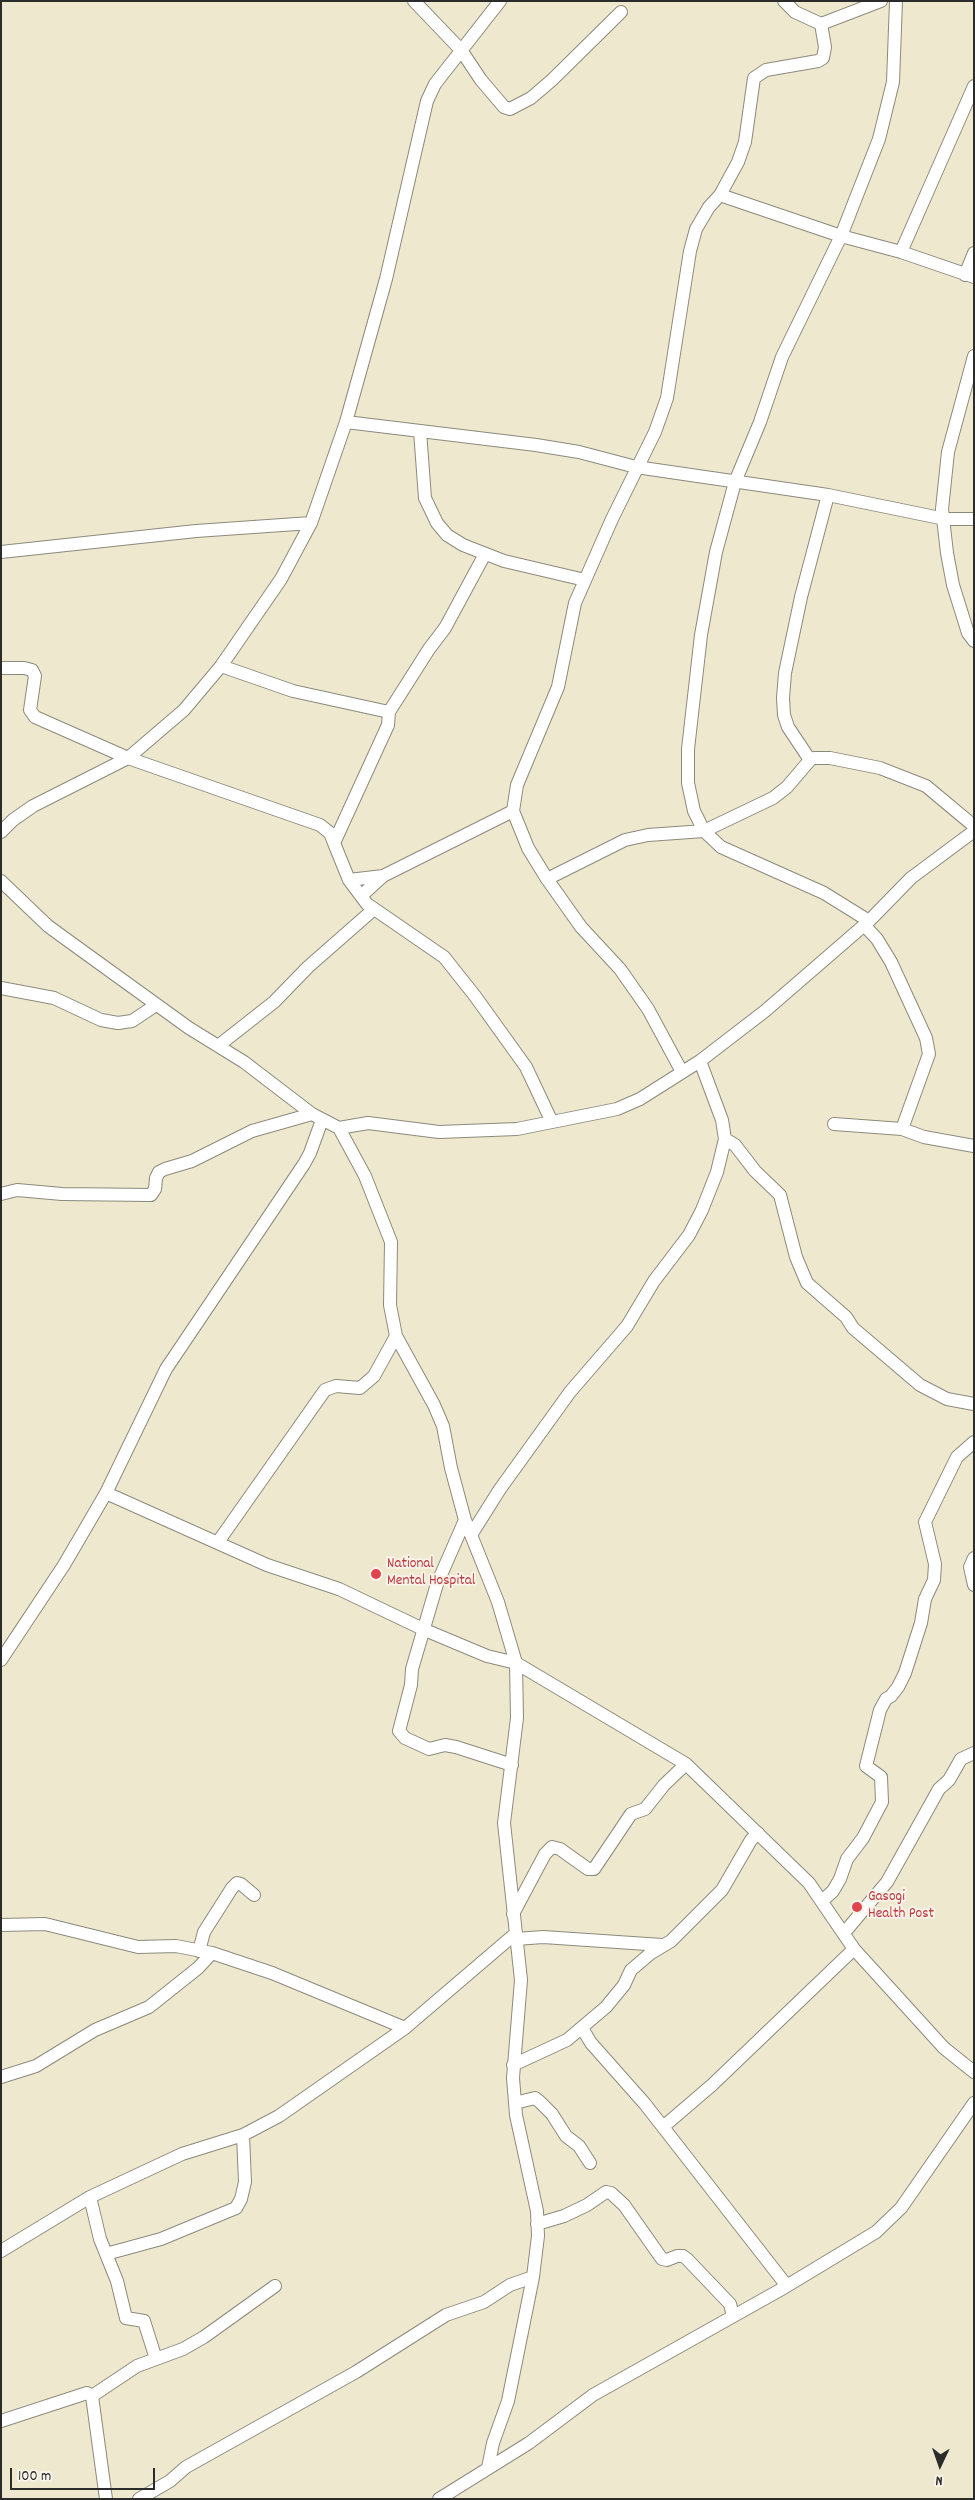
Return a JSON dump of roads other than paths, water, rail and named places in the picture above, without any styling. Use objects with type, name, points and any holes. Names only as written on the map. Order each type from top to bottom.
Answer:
[{"type":"street","points":[[414,1],[462,50],[481,80],[504,107],[510,109],[531,98],[552,80],[621,12]]},
{"type":"street","points":[[1,832],[13,820],[33,806],[128,758],[184,710],[221,666],[281,579],[311,523],[346,422],[386,279],[421,119],[434,84],[500,1]]},
{"type":"street","points":[[784,1],[795,12],[821,24],[881,1]]},
{"type":"street","points":[[896,1],[893,82],[886,116],[841,236],[782,357],[760,422],[734,482],[716,552],[701,635],[688,749],[688,783],[694,811],[704,831],[720,847],[824,892],[866,923],[877,939],[891,962],[926,1038],[930,1054],[902,1129]]},
{"type":"street","points":[[682,1072],[648,1009],[620,969],[581,927],[547,879],[528,848],[513,811],[517,786],[558,686],[576,603],[636,467],[655,432],[667,398],[690,251],[696,229],[709,207],[720,195],[738,162],[745,142],[754,78],[766,70],[818,61],[823,58],[825,47],[821,24]]},
{"type":"street","points":[[901,252],[974,86]]},
{"type":"street","points":[[720,195],[841,236],[901,252],[970,276],[974,253]]},
{"type":"street","points":[[974,356],[948,452],[942,509],[945,519],[947,553],[953,585],[968,633],[974,641]]},
{"type":"street","points":[[346,422],[579,452],[636,467],[828,495],[945,519],[974,519]]},
{"type":"street","points":[[420,431],[425,498],[437,523],[447,535],[485,554],[504,561],[585,580]]},
{"type":"street","points":[[810,760],[788,727],[784,715],[785,673],[801,597],[828,495]]},
{"type":"street","points":[[1,552],[196,531],[311,523]]},
{"type":"street","points":[[334,843],[388,725],[389,712],[429,649],[445,628],[485,554]]},
{"type":"street","points":[[221,666],[293,691],[389,712]]},
{"type":"street","points":[[1,668],[32,670],[35,676],[30,710],[35,717],[128,758],[320,825],[330,833],[349,880],[361,896],[374,909],[444,956],[526,1067],[551,1120]]},
{"type":"street","points":[[547,879],[625,840],[648,835],[704,831],[773,798],[788,787],[810,760],[814,758],[830,758],[880,768],[926,786],[974,826]]},
{"type":"street","points":[[361,896],[383,876],[513,811]]},
{"type":"street","points":[[339,1128],[368,1123],[439,1132],[517,1129],[551,1120],[617,1109],[657,1090],[700,1061],[800,982],[866,923],[911,878],[974,831]]},
{"type":"street","points":[[349,880],[383,876]]},
{"type":"street","points":[[1,881],[48,926],[156,1004],[244,1062],[317,1117],[339,1128],[365,1176],[391,1242],[390,1305],[396,1336],[434,1405],[443,1426],[465,1520],[498,1602],[516,1664],[516,1718],[504,1823],[521,1980],[513,2065],[515,2103],[532,2182],[537,2224],[533,2277],[508,2401],[493,2443],[488,2468]]},
{"type":"street","points":[[218,1046],[274,1002],[308,967],[374,909]]},
{"type":"street","points":[[1,988],[54,998],[101,1020],[118,1023],[132,1021],[156,1004]]},
{"type":"street","points":[[471,1535],[500,1489],[560,1406],[627,1326],[654,1281],[689,1234],[712,1185],[725,1138],[720,1115],[700,1061]]},
{"type":"street","points":[[1,1194],[17,1190],[62,1194],[151,1195],[155,1189],[156,1178],[159,1172],[165,1169],[192,1161],[252,1131],[317,1117]]},
{"type":"street","points":[[1,1660],[64,1565],[106,1493],[166,1369],[304,1164],[310,1153],[317,1117]]},
{"type":"street","points":[[834,1124],[902,1129],[924,1137],[974,1146]]},
{"type":"street","points":[[725,1138],[735,1145],[755,1171],[780,1195],[796,1257],[807,1283],[846,1317],[853,1328],[920,1385],[947,1399],[974,1404]]},
{"type":"street","points":[[218,1542],[326,1390],[336,1386],[360,1388],[374,1376],[396,1336]]},
{"type":"street","points":[[822,1901],[833,1891],[840,1880],[847,1859],[868,1830],[882,1802],[881,1777],[866,1766],[880,1710],[886,1699],[898,1687],[905,1673],[921,1623],[925,1599],[934,1580],[935,1564],[925,1522],[957,1457],[974,1442]]},
{"type":"street","points":[[106,1493],[267,1565],[339,1589],[425,1630],[488,1656],[516,1664],[686,1764],[809,1883],[854,1949],[944,2048],[974,2072]]},
{"type":"street","points":[[465,1520],[437,1584],[412,1669],[411,1685],[399,1731],[404,1738],[429,1749],[445,1745],[456,1747],[512,1765]]},
{"type":"street","points":[[974,1558],[970,1567],[974,1585]]},
{"type":"street","points":[[844,1933],[887,1882],[939,1789],[949,1780],[961,1759],[974,1753]]},
{"type":"street","points":[[513,1914],[545,1854],[552,1847],[560,1849],[588,1869],[594,1869],[631,1814],[645,1809],[664,1785],[686,1764]]},
{"type":"street","points":[[513,2065],[567,2040],[615,1998],[631,1970],[662,1945],[671,1941],[722,1890],[751,1840],[758,1833]]},
{"type":"street","points":[[1,2077],[36,2066],[95,2030],[149,2007],[198,1968],[205,1952],[204,1932],[232,1888],[237,1883],[241,1884],[254,1895]]},
{"type":"street","points":[[1,1925],[45,1924],[138,1947],[176,1946],[205,1952],[272,1973],[405,2028]]},
{"type":"street","points":[[1,1935],[16,1925]]},
{"type":"street","points":[[1,2251],[90,2197],[182,2154],[243,2135],[316,2092],[405,2028],[516,1937],[662,1945]]},
{"type":"street","points":[[663,2127],[712,2086],[854,1949]]},
{"type":"street","points":[[582,2028],[591,2043],[663,2127],[787,2286]]},
{"type":"street","points":[[515,2103],[535,2098],[552,2114],[566,2136],[579,2146],[590,2162]]},
{"type":"street","points":[[438,2499],[529,2442],[593,2395],[787,2286],[876,2232],[901,2208],[974,2103]]},
{"type":"street","points":[[106,2254],[161,2240],[236,2208],[241,2199],[245,2182],[243,2135]]},
{"type":"street","points":[[537,2224],[580,2208],[606,2192],[612,2193],[624,2206],[662,2260],[677,2256],[683,2256],[687,2259],[730,2304],[733,2316]]},
{"type":"street","points":[[90,2197],[106,2254],[117,2281],[126,2318],[144,2321],[156,2359]]},
{"type":"street","points":[[139,2499],[170,2481],[186,2467],[356,2372],[446,2315],[484,2302],[510,2285],[533,2277]]},
{"type":"street","points":[[92,2396],[137,2366],[204,2337],[275,2286]]},
{"type":"street","points":[[1,2421],[87,2393],[92,2396]]},
{"type":"street","points":[[92,2396],[106,2499]]},
{"type":"place","name":"National Mental Hospital","points":[[376,1574]]},
{"type":"place","name":"Gasogi Health Post","points":[[857,1907]]}]
